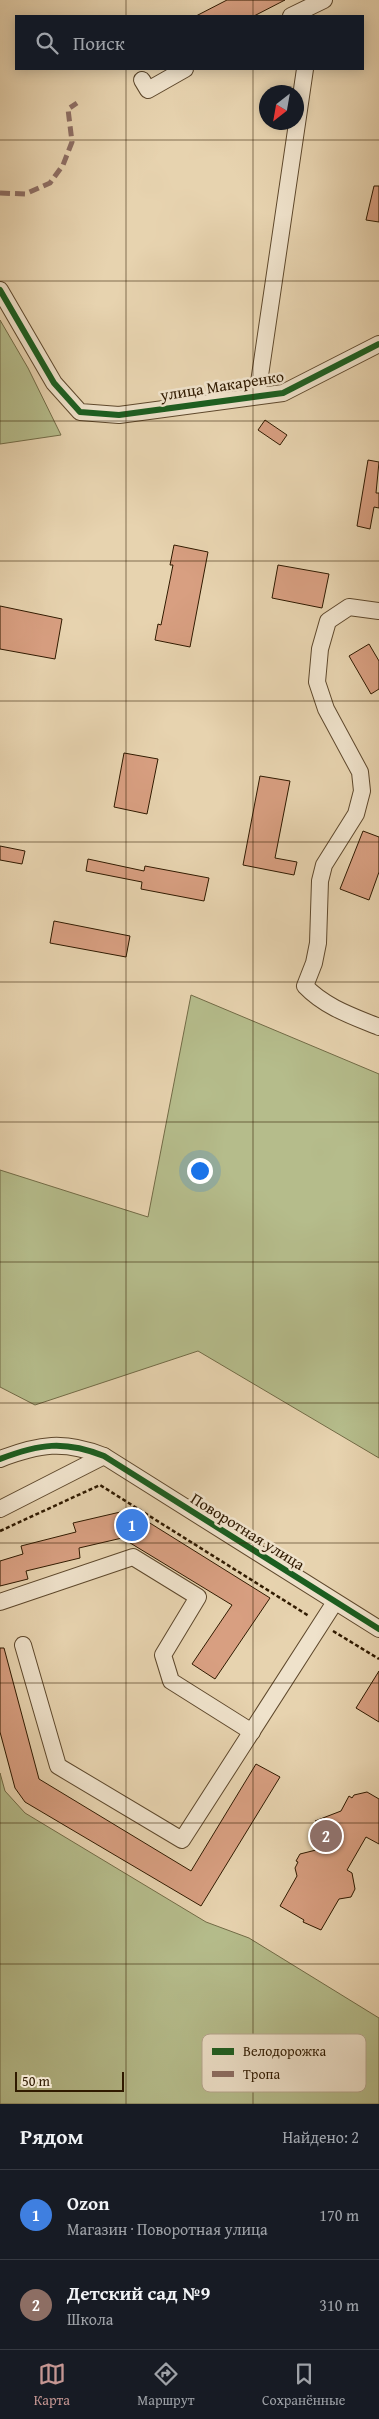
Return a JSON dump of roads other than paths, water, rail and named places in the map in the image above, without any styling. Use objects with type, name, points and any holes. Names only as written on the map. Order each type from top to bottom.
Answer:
[{"type":"street","points":[[294,15],[317,7]]},
{"type":"street","points":[[142,80],[148,90],[184,70]]},
{"type":"street","points":[[257,396],[305,70]]},
{"type":"street","name":"улица Макаренко","points":[[0,290],[54,383],[80,412],[119,415],[283,393],[379,344]]},
{"type":"street","points":[[379,611],[349,607],[328,621],[320,649],[317,682],[326,709],[360,772],[362,791],[356,814],[324,866],[320,881],[318,943],[314,963],[305,986],[317,998],[341,1012],[379,1027]]},
{"type":"street","name":"Поворотная улица","points":[[0,1459],[48,1446],[67,1444],[104,1456],[379,1629]]},
{"type":"street","points":[[0,1509],[104,1456]]},
{"type":"street","points":[[0,1602],[133,1557],[198,1597],[163,1655],[171,1681],[252,1732]]},
{"type":"street","points":[[23,1644],[58,1766],[182,1840],[335,1602]]},
{"type":"place","name":"Ozon","points":[[132,1525]]},
{"type":"place","name":"Детский сад №9","points":[[326,1836]]}]
